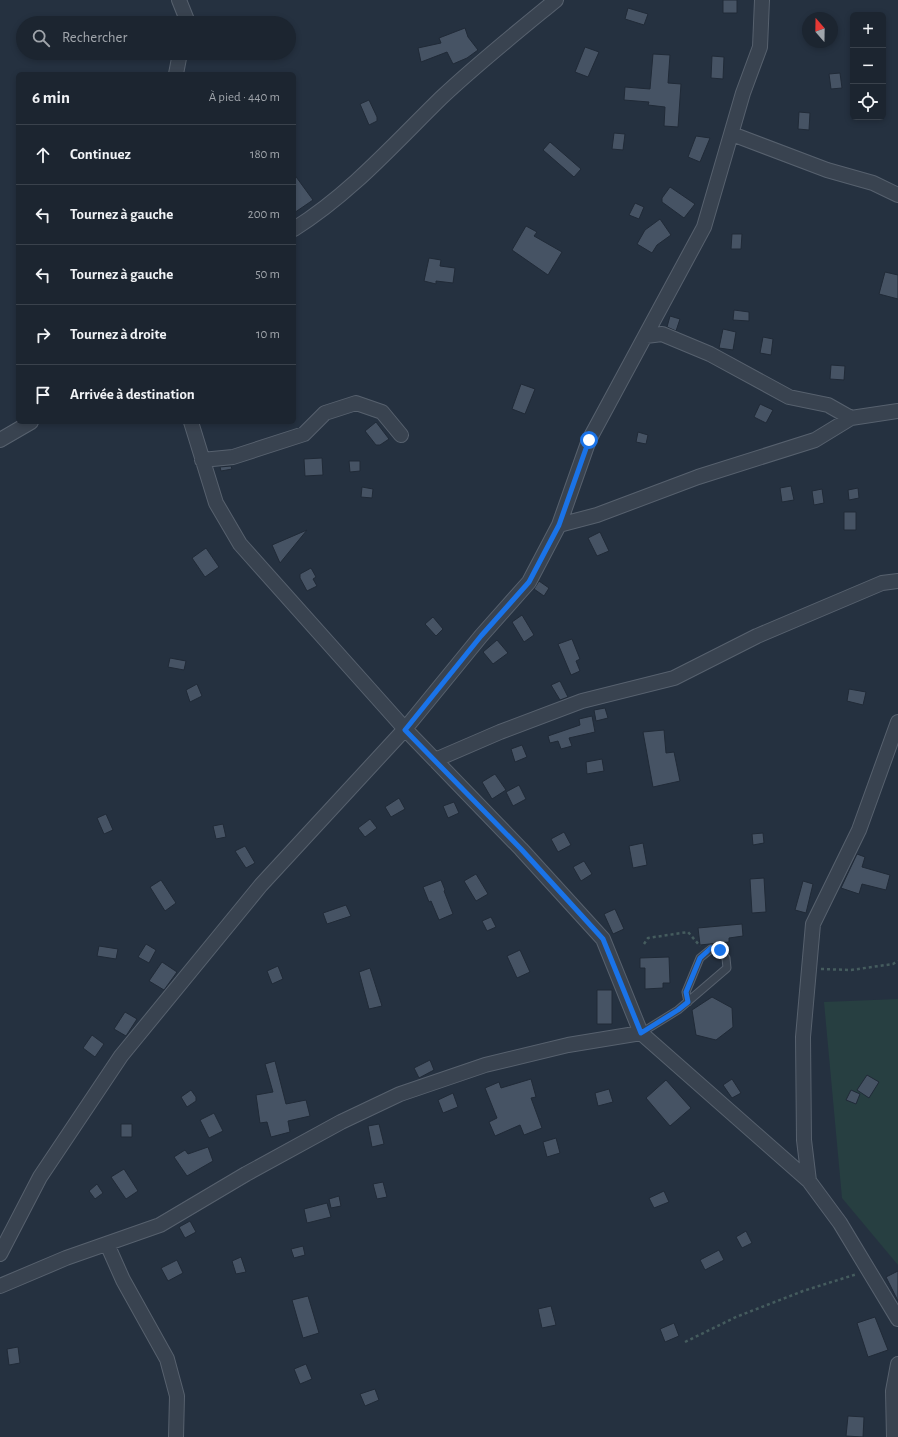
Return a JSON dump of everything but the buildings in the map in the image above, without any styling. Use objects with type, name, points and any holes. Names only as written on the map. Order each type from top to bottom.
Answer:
[{"type":"street","points":[[178,0],[185,16]]},
{"type":"street","points":[[296,228],[313,217],[375,165],[442,98],[556,0]]},
{"type":"street","points":[[0,1254],[40,1177],[121,1056],[261,885],[405,730],[481,636],[529,582],[559,525],[589,440],[704,227],[743,93],[760,47],[762,0]]},
{"type":"street","points":[[176,72],[179,60]]},
{"type":"street","points":[[732,134],[827,170],[874,183],[898,195]]},
{"type":"street","points":[[646,336],[662,334],[710,354],[789,397],[828,404],[851,418]]},
{"type":"street","points":[[202,460],[233,457],[304,434],[325,413],[356,403],[382,412],[401,435]]},
{"type":"street","points":[[559,525],[597,516],[698,477],[815,440],[851,418],[898,410]]},
{"type":"street","points":[[0,440],[28,424]]},
{"type":"street","points":[[192,424],[216,503],[240,544],[405,730],[521,849],[603,939],[641,1033],[809,1181],[840,1223],[898,1319]]},
{"type":"street","points":[[435,760],[500,732],[582,701],[674,678],[757,636],[882,583],[898,581]]},
{"type":"street","points":[[809,1181],[804,1140],[803,1037],[813,924],[859,830],[898,722]]},
{"type":"street","points":[[0,1286],[160,1225],[246,1174],[341,1122],[400,1094],[484,1065],[568,1045],[641,1033]]},
{"type":"street","points":[[108,1244],[123,1280],[167,1359],[177,1396],[176,1437]]},
{"type":"street","points":[[894,1437],[893,1391],[898,1364]]},
{"type":"lane","points":[[641,1033],[678,1010],[688,1002],[727,968],[726,958],[720,950],[711,948],[700,958],[686,992],[688,1002]]},
{"type":"path","points":[[644,944],[648,938],[688,932],[706,953]]},
{"type":"path","points":[[809,968],[851,970],[893,964],[898,961]]},
{"type":"path","points":[[685,1342],[736,1317],[803,1291],[868,1270]]},
{"type":"green space","points":[[898,999],[898,1265],[842,1198],[824,1002]]},
{"type":"route","points":[[589,440],[559,525],[529,582],[481,636],[405,730],[521,849],[603,939],[641,1033],[688,1002],[686,992],[700,958],[711,948],[720,950]]}]
